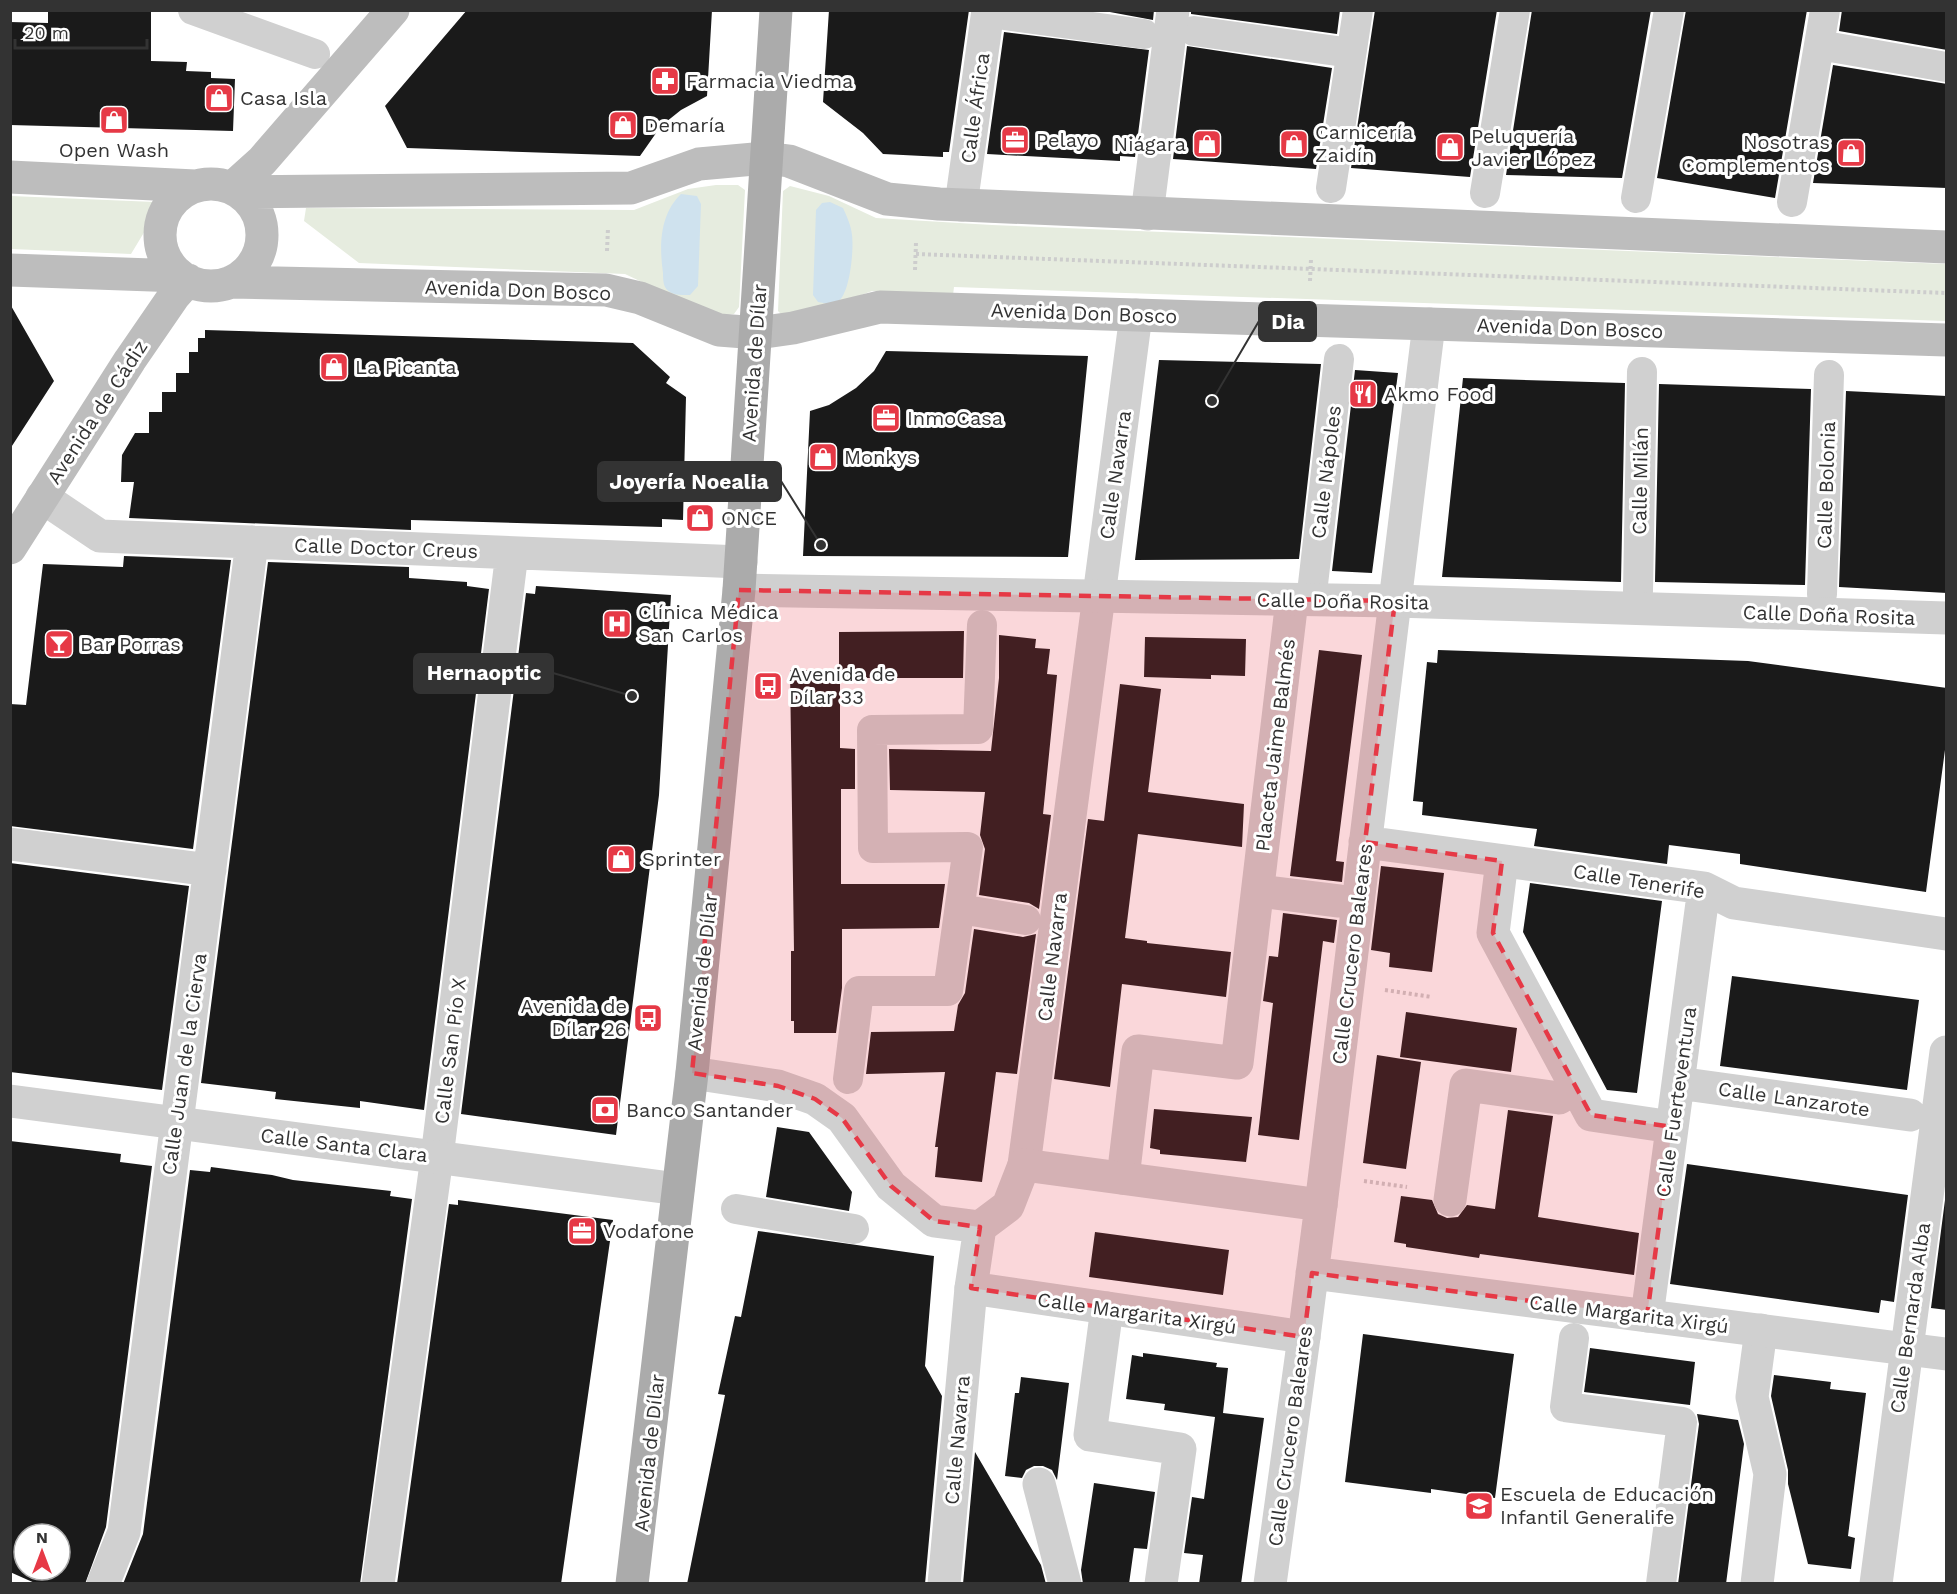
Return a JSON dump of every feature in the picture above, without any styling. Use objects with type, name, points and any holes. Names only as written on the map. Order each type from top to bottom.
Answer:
[{"type":"main road","points":[[236,190],[393,10]]},
{"type":"main road","name":"Avenida de Dílar","points":[[632,1584],[692,1073],[740,576],[758,333],[776,10]]},
{"type":"main road","points":[[10,177],[195,186],[208,184],[236,190],[631,188],[699,164],[766,158],[789,161],[887,199],[961,205],[1947,247]]},
{"type":"main road","points":[[184,278],[169,264],[162,250],[160,235],[162,219],[175,199],[195,186]]},
{"type":"main road","points":[[10,270],[184,278],[216,285],[231,282],[245,274],[255,262],[261,247],[262,232],[259,216],[251,202],[236,190]]},
{"type":"main road","name":"Avenida de Cádiz","points":[[10,548],[184,278]]},
{"type":"main road","name":"Avenida Don Bosco","points":[[231,282],[606,290],[640,298],[720,330],[758,333],[794,328],[880,307],[1947,340]]},
{"type":"street","points":[[193,10],[315,54]]},
{"type":"street","points":[[1331,188],[1358,10]]},
{"type":"street","points":[[1485,193],[1515,10]]},
{"type":"street","points":[[1636,198],[1669,10]]},
{"type":"street","points":[[1792,202],[1825,10]]},
{"type":"street","points":[[996,13],[1144,34]]},
{"type":"street","name":"Calle África","points":[[961,205],[996,13]]},
{"type":"street","points":[[1147,214],[1183,21],[1351,53]]},
{"type":"street","points":[[1820,45],[1947,67]]},
{"type":"street","name":"Calle Navarra","points":[[944,1584],[971,1288],[980,1227],[1008,1206],[1024,1165],[1136,315]]},
{"type":"street","name":"Calle Crucero Baleares","points":[[1270,1584],[1321,1205],[1429,324]]},
{"type":"street","name":"Calle Nápoles","points":[[1303,592],[1339,359]]},
{"type":"street","name":"Calle Milán","points":[[1638,591],[1642,372]]},
{"type":"street","name":"Calle Bolonia","points":[[1822,594],[1829,375]]},
{"type":"street","name":"Calle Doctor Creus","points":[[42,497],[100,536],[512,553],[740,576]]},
{"type":"street","name":"Calle Juan de la Cierva","points":[[104,1584],[124,1532],[175,1123],[252,542]]},
{"type":"street","name":"Calle San Pío X","points":[[378,1584],[436,1157],[512,553]]},
{"type":"street","name":"Calle Doña Rosita","points":[[740,576],[1098,596],[1303,592],[1395,601],[1947,618]]},
{"type":"street","name":"Placeta Jaime Balmés","points":[[1123,1179],[1138,1051],[1237,1063],[1258,891],[1303,592]]},
{"type":"street","points":[[848,1080],[859,991],[948,991],[968,847],[873,848],[872,730],[978,729],[982,625]]},
{"type":"street","name":"Calle Tenerife","points":[[1365,842],[1704,888],[1734,903],[1947,934]]},
{"type":"street","points":[[10,844],[210,870]]},
{"type":"street","points":[[1503,861],[1493,933],[1591,1115],[1672,1127]]},
{"type":"street","name":"Calle Fuerteventura","points":[[1647,1316],[1704,888]]},
{"type":"street","points":[[1258,891],[1339,901]]},
{"type":"street","points":[[960,909],[1026,920]]},
{"type":"street","name":"Calle Bernarda Alba","points":[[1876,1584],[1905,1349],[1947,1052]]},
{"type":"street","name":"Avenida de Dílar","points":[[692,1073],[778,1086],[815,1099],[842,1118],[891,1186],[934,1221],[980,1227]]},
{"type":"street","name":"Calle Lanzarote","points":[[1678,1083],[1910,1115]]},
{"type":"street","points":[[1450,1200],[1466,1085],[1559,1098],[1575,1088]]},
{"type":"street","name":"Calle Santa Clara","points":[[10,1101],[678,1189]]},
{"type":"street","points":[[1024,1165],[1321,1205]]},
{"type":"street","points":[[736,1209],[854,1229]]},
{"type":"street","name":"Calle Margarita Xirgú","points":[[1312,1273],[1947,1354]]},
{"type":"street","name":"Calle Margarita Xirgú","points":[[971,1288],[1304,1337]]},
{"type":"street","points":[[1107,1308],[1090,1435],[1180,1449],[1161,1584]]},
{"type":"street","points":[[1757,1584],[1770,1474],[1752,1397],[1761,1330]]},
{"type":"street","points":[[1574,1338],[1565,1407],[1682,1422],[1661,1584]]},
{"type":"street","points":[[1039,1484],[1065,1584]]},
{"type":"path","points":[[607,252],[608,220]]},
{"type":"path","points":[[915,274],[916,231]]},
{"type":"path","points":[[1310,290],[1311,249]]},
{"type":"path","points":[[916,254],[1947,293]]},
{"type":"path","points":[[1512,267],[1512,287]]},
{"type":"path","points":[[1791,278],[1791,297]]},
{"type":"path","points":[[1379,989],[1432,997]]},
{"type":"path","points":[[1354,1180],[1407,1187]]},
{"type":"highlighted area","points":[[739,590],[1395,601],[1365,842],[1502,861],[1493,933],[1591,1115],[1672,1127],[1647,1316],[1312,1273],[1304,1337],[971,1288],[980,1227],[934,1221],[891,1186],[842,1118],[815,1099],[778,1086],[692,1073]]},
{"type":"shaded area","points":[[738,185],[745,190],[739,307],[734,314],[722,315],[680,300],[625,274],[359,263],[304,221],[306,208],[634,210],[688,189]]},
{"type":"shaded area","points":[[790,186],[829,196],[876,218],[992,225],[1946,264],[1946,321],[954,287],[953,295],[872,291],[829,307],[782,315],[778,311],[783,191]]},
{"type":"shaded area","points":[[11,196],[155,202],[160,206],[131,254],[11,249]]},
{"type":"water","points":[[681,194],[697,196],[701,204],[698,286],[690,295],[670,292],[663,280],[661,241],[665,220]]},
{"type":"water","points":[[830,202],[843,208],[849,221],[852,261],[845,291],[837,302],[830,304],[818,302],[813,295],[816,210],[822,203]]},
{"type":"building","points":[[48,10],[151,10],[151,61],[187,62],[186,71],[211,72],[211,78],[235,79],[233,131],[10,125],[10,22],[48,23]]},
{"type":"building","points":[[467,10],[712,10],[707,96],[681,110],[661,126],[640,156],[407,148],[385,106]]},
{"type":"building","points":[[829,10],[969,10],[949,152],[943,152],[943,157],[883,154],[863,133],[823,102]]},
{"type":"building","points":[[1099,10],[1154,10],[1153,20]]},
{"type":"building","points":[[1191,10],[1340,10],[1337,34],[1191,14]]},
{"type":"building","points":[[1375,10],[1497,10],[1470,177],[1351,168]]},
{"type":"building","points":[[1532,10],[1651,10],[1622,178],[1506,175]]},
{"type":"building","points":[[1686,10],[1807,10],[1775,198],[1657,178]]},
{"type":"building","points":[[1842,10],[1947,10],[1947,50],[1839,31]]},
{"type":"building","points":[[1004,32],[1149,50],[1135,157],[1120,156],[1120,161],[987,154]]},
{"type":"building","points":[[1187,46],[1332,68],[1316,169],[1173,159]]},
{"type":"building","points":[[1833,65],[1947,84],[1947,188],[1813,183]]},
{"type":"building","points":[[10,304],[54,381],[10,449]]},
{"type":"building","points":[[205,330],[633,343],[670,377],[666,383],[686,397],[683,520],[662,519],[662,527],[411,520],[411,530],[129,518],[134,482],[121,482],[122,455],[135,433],[149,433],[149,412],[162,412],[162,392],[176,392],[176,373],[189,373],[189,352],[198,352],[198,338],[205,338]]},
{"type":"building","points":[[886,351],[1088,356],[1068,557],[803,556],[810,411],[829,405],[856,388],[874,371]]},
{"type":"building","points":[[1159,360],[1321,364],[1299,559],[1135,560]]},
{"type":"building","points":[[1355,370],[1398,373],[1372,573],[1332,571]]},
{"type":"building","points":[[1463,378],[1625,383],[1621,582],[1442,577]]},
{"type":"building","points":[[1659,384],[1811,389],[1805,585],[1655,582]]},
{"type":"building","points":[[1846,391],[1947,396],[1947,593],[1839,587]]},
{"type":"building","points":[[124,556],[231,560],[193,849],[10,826],[10,704],[26,705],[43,564],[123,567]]},
{"type":"building","points":[[268,562],[409,567],[409,578],[467,582],[467,586],[489,589],[424,1110],[360,1101],[360,1108],[275,1099],[276,1092],[201,1083]]},
{"type":"building","points":[[536,586],[671,595],[659,795],[616,1135],[461,1114],[526,593],[535,594]]},
{"type":"building","points":[[964,631],[963,678],[840,678],[840,748],[855,749],[855,789],[841,789],[841,884],[945,884],[939,928],[842,929],[842,988],[836,1033],[794,1033],[794,1021],[791,1021],[791,951],[794,951],[790,670],[839,670],[839,632]]},
{"type":"building","points":[[999,635],[1036,639],[1035,648],[1050,649],[1047,674],[1057,675],[1043,814],[1051,815],[1039,909],[1029,903],[979,895],[985,849],[980,835],[985,792],[890,790],[889,749],[991,751],[999,678]]},
{"type":"building","points":[[1145,637],[1246,639],[1245,676],[1211,675],[1211,679],[1144,677]]},
{"type":"building","points":[[1319,650],[1362,655],[1336,861],[1344,862],[1342,882],[1290,876]]},
{"type":"building","points":[[1438,650],[1748,661],[1947,688],[1947,735],[1926,892],[1740,864],[1740,854],[1669,845],[1667,864],[1534,846],[1537,829],[1422,815],[1423,802],[1413,801],[1427,662],[1437,663]]},
{"type":"building","points":[[1120,684],[1161,689],[1148,792],[1244,804],[1242,847],[1138,834],[1125,938],[1147,941],[1147,943],[1231,952],[1226,997],[1122,984],[1110,1087],[1054,1079],[1088,819],[1104,821]]},
{"type":"building","points":[[10,863],[189,886],[162,1090],[10,1072]]},
{"type":"building","points":[[1381,866],[1444,873],[1432,972],[1389,967],[1390,953],[1371,950]]},
{"type":"building","points":[[1530,883],[1662,901],[1637,1093],[1607,1090],[1523,932]]},
{"type":"building","points":[[1283,913],[1337,920],[1334,943],[1323,941],[1299,1140],[1258,1135],[1273,1003],[1263,1001],[1269,956],[1278,957]]},
{"type":"building","points":[[974,929],[1023,937],[1036,934],[1017,1074],[996,1072],[982,1182],[935,1177],[938,1147],[935,1147],[945,1072],[866,1074],[871,1032],[954,1031],[958,1005],[965,993]]},
{"type":"building","points":[[1732,976],[1919,1000],[1907,1090],[1720,1066]]},
{"type":"building","points":[[1406,1012],[1517,1028],[1511,1072],[1400,1057]]},
{"type":"building","points":[[1377,1055],[1421,1062],[1406,1169],[1363,1163]]},
{"type":"building","points":[[1154,1109],[1252,1117],[1246,1162],[1160,1154],[1160,1150],[1150,1148]]},
{"type":"building","points":[[1508,1110],[1553,1116],[1538,1217],[1639,1233],[1634,1275],[1480,1254],[1479,1258],[1406,1247],[1406,1244],[1394,1242],[1401,1196],[1432,1200],[1438,1214],[1447,1218],[1458,1217],[1467,1205],[1495,1209]]},
{"type":"building","points":[[777,1127],[809,1132],[852,1192],[849,1211],[766,1197]]},
{"type":"building","points":[[10,1141],[121,1154],[120,1162],[152,1166],[106,1527],[85,1584],[37,1584],[32,1582],[72,1582],[72,1522],[12,1522],[12,1573],[10,1572]]},
{"type":"building","points":[[1687,1164],[1908,1195],[1894,1302],[1881,1300],[1879,1313],[1670,1284]]},
{"type":"building","points":[[211,1167],[293,1180],[391,1191],[390,1196],[412,1199],[360,1584],[123,1584],[143,1534],[190,1170],[210,1172]]},
{"type":"building","points":[[458,1200],[613,1220],[561,1584],[397,1584],[449,1204],[458,1205]]},
{"type":"building","points":[[1945,1200],[1947,1200],[1947,1310],[1931,1308]]},
{"type":"building","points":[[758,1231],[934,1256],[925,1366],[942,1396],[925,1584],[687,1584],[725,1395],[718,1394],[735,1316],[741,1317]]},
{"type":"building","points":[[1095,1232],[1229,1250],[1223,1295],[1089,1277]]},
{"type":"building","points":[[1363,1334],[1514,1354],[1495,1498],[1431,1489],[1431,1493],[1345,1482]]},
{"type":"building","points":[[1590,1348],[1695,1362],[1690,1405],[1584,1392]]},
{"type":"building","points":[[1143,1353],[1217,1363],[1216,1367],[1228,1368],[1223,1413],[1264,1418],[1241,1584],[1199,1584],[1203,1555],[1184,1553],[1192,1497],[1204,1499],[1215,1417],[1164,1410],[1165,1404],[1126,1399],[1132,1355],[1143,1357]]},
{"type":"building","points":[[1774,1375],[1831,1382],[1830,1389],[1866,1393],[1848,1536],[1855,1538],[1851,1569],[1808,1564],[1788,1484],[1788,1470],[1771,1396]]},
{"type":"building","points":[[1021,1377],[1069,1383],[1057,1480],[1052,1470],[1043,1466],[1034,1466],[1026,1470],[1022,1478],[1005,1476],[1015,1393],[1019,1393]]},
{"type":"building","points":[[1697,1414],[1738,1420],[1744,1444],[1726,1584],[1678,1584],[1699,1424]]},
{"type":"building","points":[[975,1452],[1041,1565],[1046,1584],[963,1584]]},
{"type":"building","points":[[1094,1483],[1155,1492],[1147,1549],[1134,1548],[1129,1584],[1083,1584],[1081,1570]]},
{"type":"place","name":"Farmacia Viedma","points":[[665,81]]},
{"type":"place","name":"Casa Isla","points":[[219,98]]},
{"type":"place","name":"Open Wash","points":[[114,120]]},
{"type":"place","name":"Demaría","points":[[623,125]]},
{"type":"place","name":"Pelayo","points":[[1015,140]]},
{"type":"place","name":"Niágara","points":[[1207,144]]},
{"type":"place","name":"Carnicería Zaidín","points":[[1294,144]]},
{"type":"place","name":"Peluquería Javier López","points":[[1450,147]]},
{"type":"place","name":"Nosotras Complementos","points":[[1851,153]]},
{"type":"place","name":"La Picanta","points":[[334,367]]},
{"type":"place","name":"Akmo Food","points":[[1363,394]]},
{"type":"place","name":"Dia","points":[[1212,401]]},
{"type":"place","name":"InmoCasa","points":[[886,418]]},
{"type":"place","name":"Monkys","points":[[823,457]]},
{"type":"place","name":"ONCE","points":[[700,518]]},
{"type":"place","name":"Joyería Noealia","points":[[821,545]]},
{"type":"place","name":"Clínica Médica San Carlos","points":[[617,624]]},
{"type":"place","name":"Bar Porras","points":[[59,644]]},
{"type":"place","name":"Avenida de Dílar 33","points":[[768,686]]},
{"type":"place","name":"Hernaoptic","points":[[632,696]]},
{"type":"place","name":"Sprinter","points":[[621,859]]},
{"type":"place","name":"Avenida de Dílar 26","points":[[648,1018]]},
{"type":"place","name":"Banco Santander","points":[[605,1110]]},
{"type":"place","name":"Vodafone","points":[[582,1231]]},
{"type":"place","name":"Escuela de Educación Infantil Generalife","points":[[1479,1506]]}]
